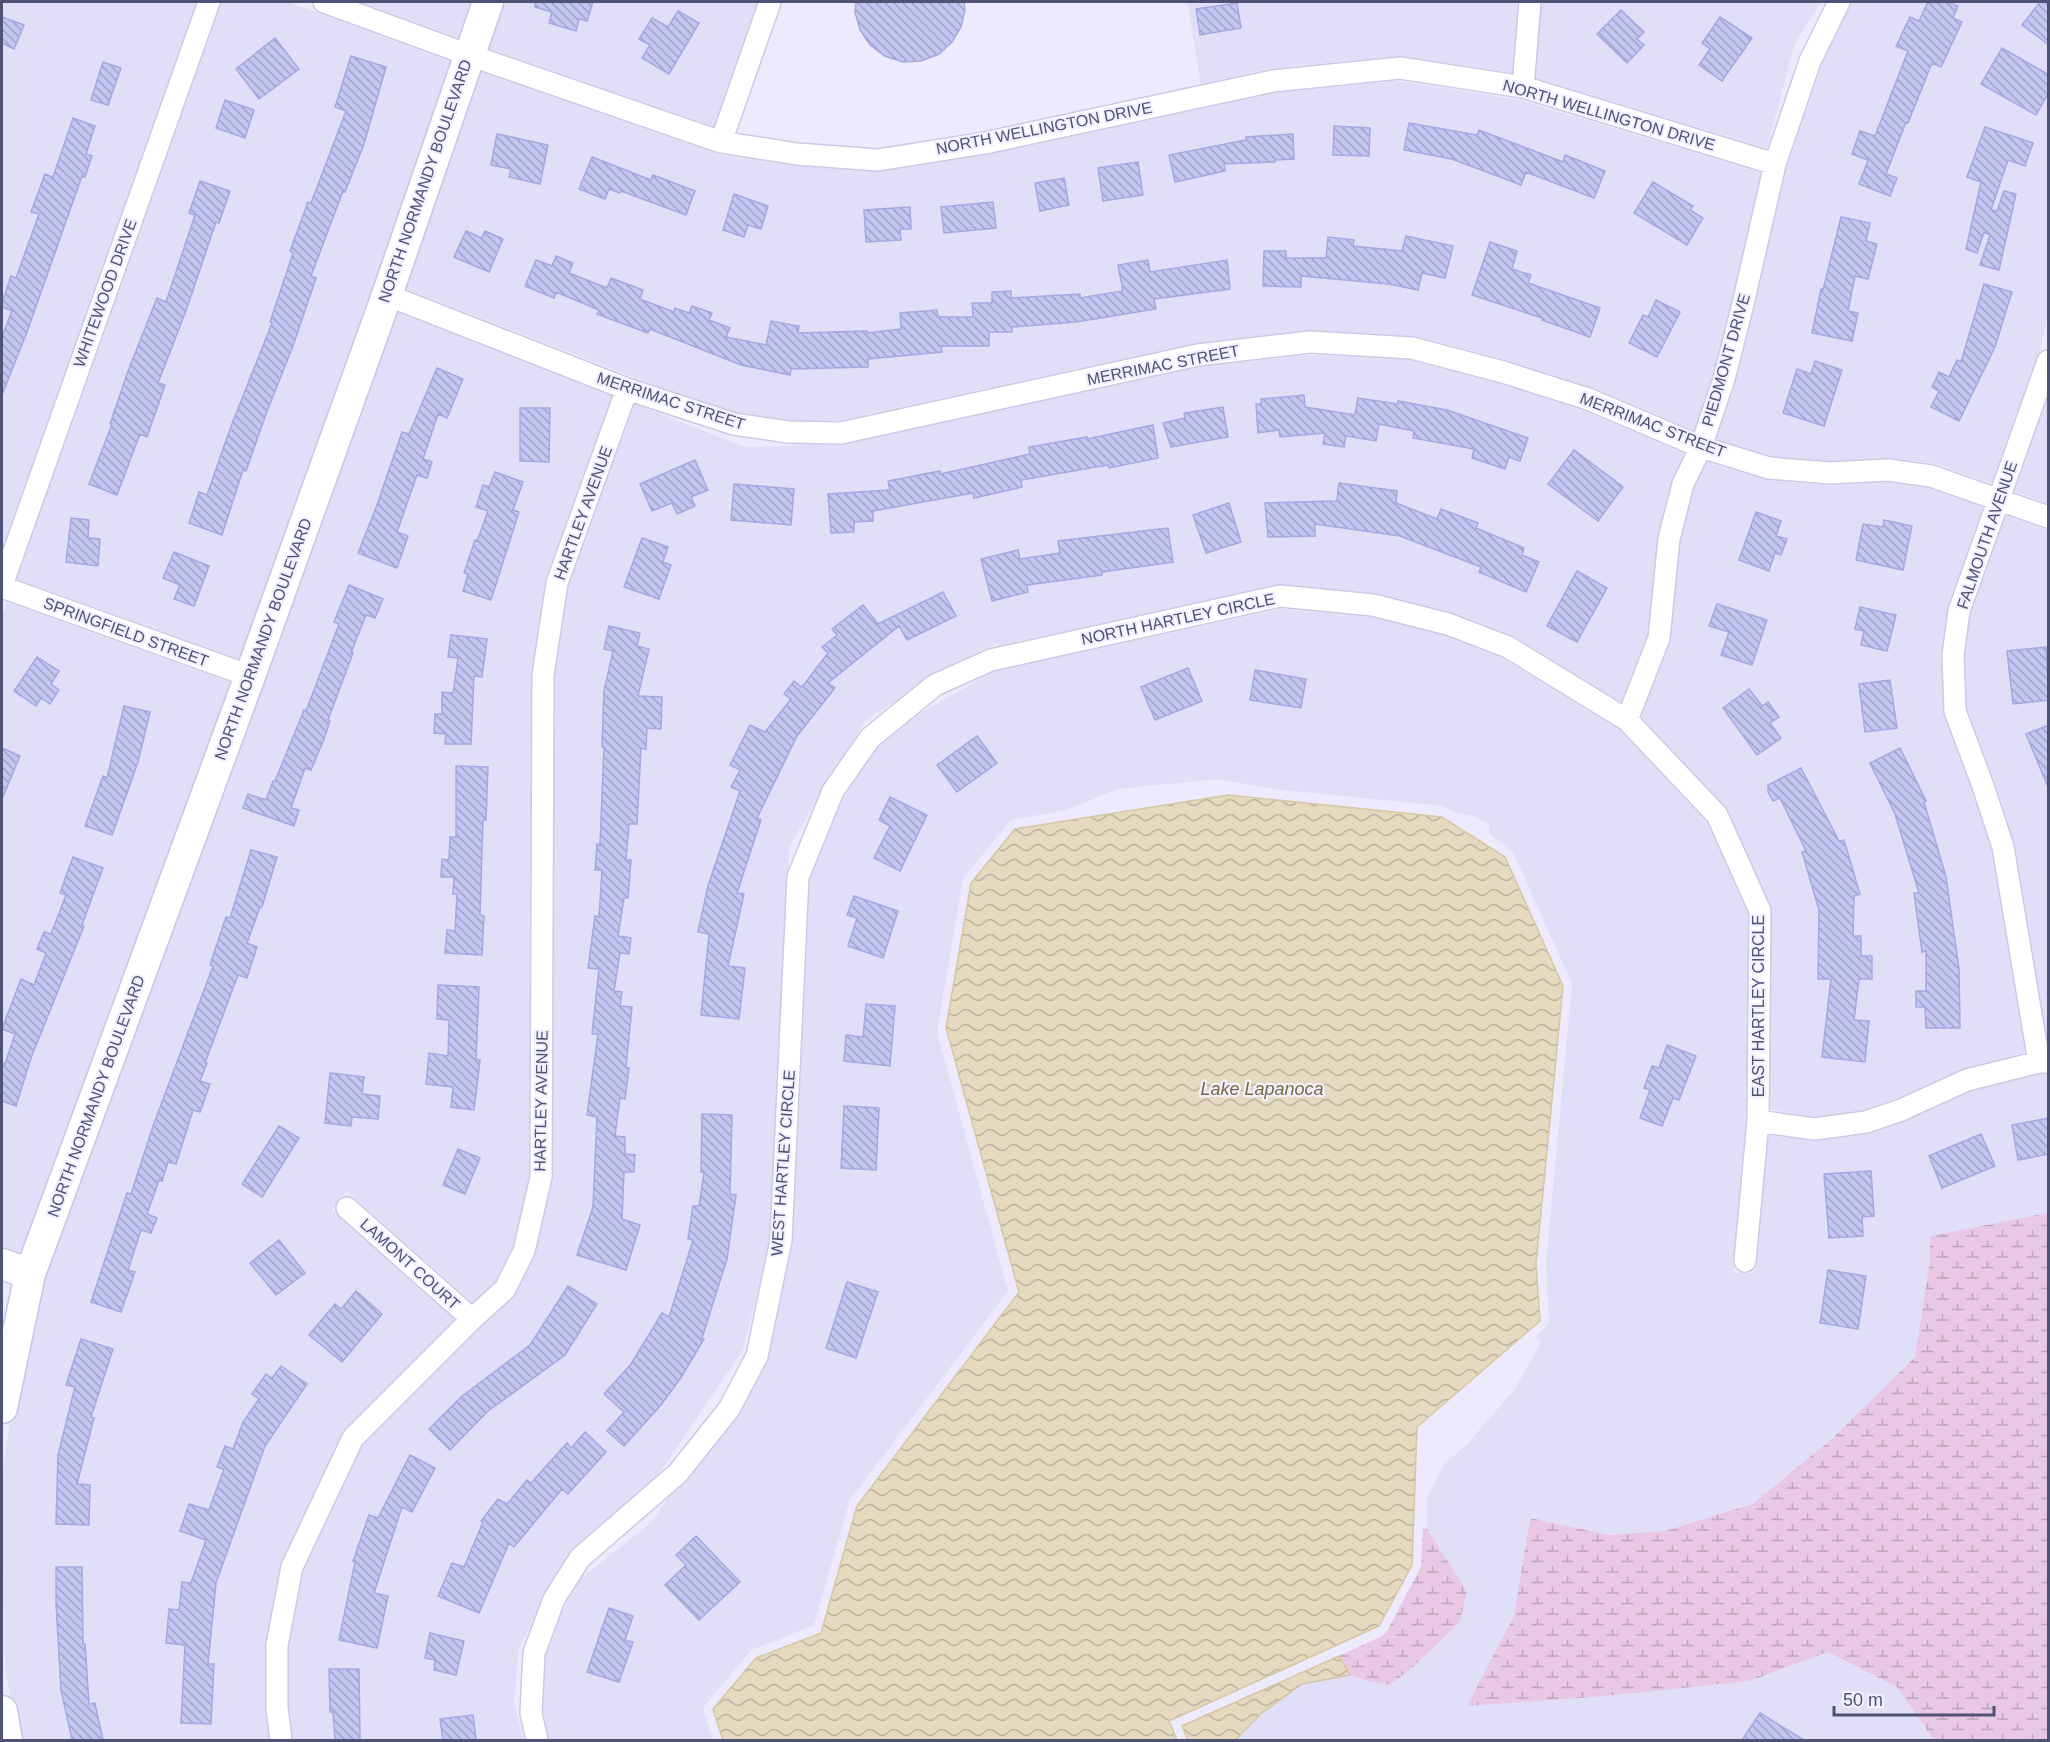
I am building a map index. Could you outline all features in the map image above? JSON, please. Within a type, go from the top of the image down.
[{"type":"street","name":"WHITEWOOD DRIVE","points":[[2,586],[209,2]]},
{"type":"street","name":"NORTH WELLINGTON DRIVE","points":[[324,2],[721,142],[797,154],[878,160],[985,143],[1273,81],[1400,68],[1523,87],[1775,164]]},
{"type":"street","name":"NORTH NORMANDY BOULEVARD","points":[[2,1408],[30,1274],[250,676],[387,295],[488,2]]},
{"type":"street","points":[[721,142],[770,2]]},
{"type":"street","points":[[1523,87],[1530,2]]},
{"type":"street","name":"PIEDMONT DRIVE","points":[[1627,720],[1659,639],[1669,539],[1683,484],[1701,447],[1727,368],[1775,164],[1810,61],[1839,2]]},
{"type":"street","name":"MERRIMAC STREET","points":[[387,295],[627,389],[734,424],[788,432],[841,433],[1198,355],[1310,342],[1412,348],[1503,372],[1588,399],[1701,447],[1769,468],[1830,473],[1888,470],[1931,476],[2049,518]]},
{"type":"street","name":"FALMOUTH AVENUE","points":[[2044,1062],[2003,847],[1955,711],[1953,655],[1959,611],[2049,361]]},
{"type":"street","name":"HARTLEY AVENUE","points":[[281,1740],[277,1708],[277,1646],[292,1567],[353,1438],[505,1289],[524,1251],[541,1177],[543,675],[557,583],[627,389]]},
{"type":"street","name":"SPRINGFIELD STREET","points":[[2,586],[250,676]]},
{"type":"street","name":"NORTH HARTLEY CIRCLE","points":[[992,660],[1280,596],[1361,604],[1448,624],[1508,647],[1627,720]]},
{"type":"street","name":"WEST HARTLEY CIRCLE","points":[[537,1740],[531,1713],[534,1653],[554,1599],[580,1558],[678,1473],[729,1408],[757,1356],[782,1240],[798,877],[833,791],[870,738],[934,685],[992,660]]},
{"type":"street","name":"EAST HARTLEY CIRCLE","points":[[1627,720],[1717,815],[1760,911],[1758,1121],[1745,1261]]},
{"type":"street","points":[[1758,1121],[1814,1129],[1866,1122],[1901,1110],[1966,1080],[2044,1062]]},
{"type":"street","name":"LAMONT COURT","points":[[347,1208],[472,1319]]},
{"type":"street","points":[[2,1264],[30,1274]]},
{"type":"street","points":[[2,1711],[7,1740]]},
{"type":"shaded area","points":[[2,2],[197,2],[2,553]]},
{"type":"shaded area","points":[[221,2],[288,2],[454,63],[244,661],[16,579]]},
{"type":"shaded area","points":[[360,2],[476,2],[462,39]]},
{"type":"shaded area","points":[[499,2],[758,2],[714,127],[483,47]]},
{"type":"shaded area","points":[[1187,2],[1518,2],[1513,73],[1400,56],[1273,68],[1201,84]]},
{"type":"shaded area","points":[[1540,2],[1821,2],[1795,43],[1767,148],[1535,78]]},
{"type":"shaded area","points":[[1846,2],[2048,2],[2048,315],[2039,354],[1993,484],[1933,463],[1890,458],[1831,461],[1772,456],[1715,439],[1735,381],[1785,166],[1814,54]]},
{"type":"shaded area","points":[[475,70],[727,157],[795,166],[877,172],[986,155],[1274,93],[1399,81],[1520,100],[1762,173],[1714,376],[1695,431],[1593,388],[1507,360],[1414,336],[1312,330],[1197,343],[841,420],[752,423],[401,287]]},
{"type":"shaded area","points":[[393,310],[613,395],[547,579],[532,674],[529,1176],[514,1247],[497,1282],[473,1303],[347,1191],[332,1210],[455,1320],[346,1429],[282,1562],[266,1644],[266,1711],[270,1740],[18,1740],[5,1667],[2,1502],[4,1459],[17,1383],[41,1277]]},
{"type":"shaded area","points":[[1309,355],[1410,360],[1500,383],[1584,411],[1686,454],[1672,481],[1659,537],[1648,636],[1623,703],[1514,636],[1452,612],[1375,593],[1282,584],[998,646],[997,643],[979,650],[979,653],[871,716],[866,720],[791,843],[789,850],[771,1240],[743,1350],[636,1507],[562,1565],[519,1648],[514,1701],[523,1740],[292,1740],[288,1707],[288,1646],[302,1571],[362,1445],[479,1327],[511,1299],[535,1253],[552,1176],[554,675],[568,585],[633,403],[745,447],[840,444],[1199,367]]},
{"type":"shaded area","points":[[2048,393],[2048,504],[2013,491]]},
{"type":"shaded area","points":[[1706,462],[1767,480],[1828,486],[1887,482],[1928,488],[1984,507],[1948,610],[1942,657],[1944,713],[1992,851],[2026,1053],[1963,1069],[1865,1110],[1815,1117],[1770,1109],[1770,905],[1725,806],[1641,717],[1670,639],[1680,541],[1693,488]]},
{"type":"shaded area","points":[[2005,514],[2048,531],[2048,1050],[2014,844],[1994,780],[1966,708],[1964,655],[1969,613]]},
{"type":"shaded area","points":[[7,602],[236,684],[24,1259],[2,1250],[2,617]]},
{"type":"shaded area","points":[[1280,609],[1371,617],[1444,635],[1502,658],[1621,731],[1707,823],[1749,915],[1747,1121],[1733,1273],[1755,1273],[1768,1135],[1815,1141],[1867,1134],[1904,1121],[1969,1092],[2039,1074],[2048,1074],[2048,1213],[1930,1236],[1929,1266],[1915,1357],[1833,1438],[1751,1504],[1665,1531],[1609,1535],[1530,1518],[1514,1616],[1468,1705],[1606,1696],[1750,1681],[1828,1652],[1897,1687],[1934,1740],[1235,1740],[1263,1712],[1302,1684],[1350,1675],[1368,1681],[1467,1591],[1427,1529],[1427,1499],[1444,1465],[1469,1442],[1515,1389],[1541,1342],[1535,1338],[1549,1323],[1546,1263],[1572,984],[1513,852],[1490,835],[1489,824],[1474,816],[1456,813],[1443,806],[1273,789],[1218,779],[1117,789],[1067,810],[1011,820],[963,879],[937,1032],[1008,1291],[850,1500],[814,1625],[751,1650],[703,1708],[713,1740],[546,1740],[536,1695],[541,1652],[580,1579],[652,1522],[763,1357],[793,1240],[811,853],[882,735],[994,671]]},
{"type":"green space","points":[[2048,1213],[2048,1740],[1934,1740],[1897,1687],[1828,1652],[1750,1681],[1606,1696],[1467,1706],[1514,1616],[1530,1518],[1609,1535],[1665,1531],[1752,1504],[1833,1438],[1915,1357],[1929,1266],[1930,1236]]},
{"type":"green space","points":[[1423,1528],[1427,1529],[1467,1591],[1460,1622],[1413,1667],[1390,1685],[1350,1675],[1339,1656],[1382,1636],[1387,1631],[1421,1567]]},
{"type":"water","name":"Lake Lapanoca","points":[[1228,795],[1442,817],[1505,857],[1563,986],[1536,1264],[1540,1321],[1417,1427],[1412,1565],[1379,1626],[1169,1721],[1177,1740],[723,1740],[713,1709],[756,1658],[821,1633],[857,1506],[1019,1292],[946,1028],[971,883],[1015,829]]},
{"type":"water","points":[[1339,1656],[1350,1675],[1302,1684],[1263,1712],[1235,1740],[1188,1740],[1182,1726]]},
{"type":"building","points":[[535,2],[593,2],[587,21],[579,19],[576,31],[549,23],[552,12],[535,7]]},
{"type":"building","points":[[856,2],[964,2],[965,10],[961,27],[952,42],[939,54],[921,61],[903,62],[885,56],[870,45],[860,30],[855,12]]},
{"type":"building","points":[[1928,2],[1947,2],[1958,6],[1953,18],[1962,22],[1941,67],[1932,63],[1908,123],[1906,122],[1886,174],[1897,178],[1890,196],[1859,184],[1868,160],[1852,154],[1860,131],[1875,136],[1908,51],[1896,46],[1910,17],[1919,21]]},
{"type":"building","points":[[2040,2],[2049,2],[2049,45],[2022,25]]},
{"type":"building","points":[[1237,3],[1241,28],[1200,35],[1196,9]]},
{"type":"building","points":[[1621,10],[1644,32],[1637,39],[1644,45],[1627,63],[1597,34]]},
{"type":"building","points":[[678,11],[699,23],[669,74],[642,58],[650,45],[639,39],[652,18],[668,27]]},
{"type":"building","points":[[2,17],[24,25],[14,49],[2,43]]},
{"type":"building","points":[[1720,17],[1752,38],[1722,81],[1699,65],[1710,49],[1702,43]]},
{"type":"building","points":[[275,38],[299,69],[259,99],[236,69]]},
{"type":"building","points":[[2002,48],[2049,75],[2049,92],[2036,115],[1981,84]]},
{"type":"building","points":[[351,56],[386,67],[364,144],[345,192],[343,191],[311,276],[316,278],[293,346],[246,471],[243,470],[222,535],[189,523],[199,492],[207,495],[230,429],[272,323],[270,322],[293,253],[290,251],[346,111],[335,107]]},
{"type":"building","points":[[103,62],[121,68],[108,105],[91,100]]},
{"type":"building","points":[[225,100],[254,110],[245,138],[216,128]]},
{"type":"building","points":[[73,118],[95,126],[86,154],[92,156],[85,177],[82,176],[27,332],[2,395],[2,337],[12,311],[2,307],[2,303],[11,276],[16,278],[39,214],[31,212],[45,174],[53,177]]},
{"type":"building","points":[[1409,123],[1477,135],[1479,130],[1563,162],[1565,155],[1605,171],[1594,198],[1526,172],[1521,185],[1452,159],[1404,150]]},
{"type":"building","points":[[1334,126],[1370,128],[1369,156],[1333,155]]},
{"type":"building","points":[[1985,127],[2033,143],[2025,166],[2008,160],[1991,210],[1997,211],[2004,191],[2016,194],[1999,270],[1980,265],[1990,235],[1984,232],[1977,253],[1966,249],[1981,182],[1967,177]]},
{"type":"building","points":[[497,134],[548,145],[540,184],[509,177],[511,169],[491,165]]},
{"type":"building","points":[[1293,134],[1294,159],[1224,164],[1225,171],[1175,182],[1169,155],[1246,140],[1246,137]]},
{"type":"building","points":[[592,157],[651,180],[653,175],[695,191],[686,215],[621,191],[620,193],[609,189],[605,199],[579,189]]},
{"type":"building","points":[[1138,162],[1143,195],[1103,201],[1098,168]]},
{"type":"building","points":[[1064,178],[1069,205],[1040,211],[1035,183]]},
{"type":"building","points":[[200,181],[230,191],[219,223],[216,222],[187,308],[158,383],[165,385],[147,437],[140,434],[117,495],[89,484],[112,424],[110,424],[128,371],[157,298],[166,302],[195,215],[189,213]]},
{"type":"building","points":[[1653,182],[1693,206],[1690,210],[1703,218],[1687,245],[1634,213]]},
{"type":"building","points":[[734,194],[768,206],[761,229],[748,225],[744,237],[723,230]]},
{"type":"building","points":[[993,202],[996,228],[944,233],[941,207]]},
{"type":"building","points":[[910,207],[911,229],[900,229],[901,240],[866,242],[864,210]]},
{"type":"building","points":[[1841,217],[1870,223],[1866,241],[1877,244],[1868,279],[1855,276],[1848,311],[1858,313],[1852,341],[1812,333],[1821,289],[1823,290]]},
{"type":"building","points":[[466,231],[482,238],[485,231],[503,239],[489,272],[454,257]]},
{"type":"building","points":[[1406,236],[1453,246],[1445,278],[1422,273],[1418,290],[1389,284],[1301,276],[1301,287],[1263,286],[1264,251],[1286,251],[1286,258],[1326,258],[1328,237],[1354,240],[1353,246],[1402,251]]},
{"type":"building","points":[[1490,242],[1517,251],[1512,269],[1531,275],[1528,283],[1600,308],[1590,337],[1542,320],[1542,318],[1472,295]]},
{"type":"building","points":[[556,256],[573,263],[569,273],[607,288],[611,278],[643,290],[640,299],[674,312],[675,308],[689,313],[692,306],[712,313],[709,320],[730,328],[726,337],[766,345],[771,321],[799,326],[798,333],[867,331],[867,333],[901,329],[900,313],[937,310],[938,317],[973,317],[972,303],[992,303],[992,292],[1011,291],[1011,298],[1080,294],[1080,298],[1123,291],[1118,265],[1148,260],[1150,272],[1227,260],[1230,289],[1154,299],[1156,309],[1076,322],[1012,327],[1012,332],[989,332],[989,346],[941,346],[942,352],[868,359],[868,367],[791,369],[790,375],[741,365],[650,329],[648,333],[597,314],[599,310],[556,292],[554,298],[525,286],[536,260],[552,266]]},
{"type":"building","points":[[1984,284],[2012,292],[1995,347],[1959,421],[1931,407],[1939,391],[1932,387],[1939,372],[1949,377],[1957,360],[1961,362]]},
{"type":"building","points":[[1656,300],[1680,312],[1657,357],[1629,343],[1643,315],[1648,317]]},
{"type":"building","points":[[1815,361],[1842,370],[1824,426],[1783,413],[1797,369],[1811,374]]},
{"type":"building","points":[[437,368],[463,379],[447,418],[438,414],[423,459],[432,462],[427,478],[417,475],[397,532],[408,536],[397,568],[358,553],[402,432],[409,434]]},
{"type":"building","points":[[1304,395],[1305,407],[1355,415],[1358,398],[1398,404],[1398,401],[1447,410],[1528,438],[1520,461],[1509,457],[1505,469],[1472,458],[1474,449],[1413,438],[1414,431],[1379,424],[1376,441],[1346,436],[1344,447],[1323,444],[1325,433],[1280,437],[1279,430],[1258,433],[1256,404],[1261,404],[1261,399]]},
{"type":"building","points":[[1223,407],[1228,437],[1171,447],[1163,423],[1185,418],[1184,413]]},
{"type":"building","points":[[520,408],[550,408],[549,462],[520,461]]},
{"type":"building","points":[[1153,425],[1158,458],[1109,468],[1108,465],[1021,480],[1022,487],[974,498],[973,493],[873,511],[873,521],[854,522],[854,532],[831,533],[828,494],[890,490],[888,481],[940,471],[940,474],[1030,454],[1029,447],[1087,437],[1087,439]]},
{"type":"building","points":[[1574,450],[1623,487],[1598,521],[1548,484]]},
{"type":"building","points":[[695,460],[708,490],[691,497],[695,506],[677,514],[672,503],[652,511],[640,484]]},
{"type":"building","points":[[495,472],[523,482],[513,510],[519,512],[491,600],[463,591],[468,574],[464,573],[488,511],[476,507],[483,485],[489,487]]},
{"type":"building","points":[[1339,483],[1397,491],[1396,503],[1437,519],[1441,509],[1478,523],[1476,528],[1524,548],[1522,555],[1539,562],[1526,592],[1479,572],[1481,567],[1400,536],[1315,524],[1315,536],[1268,537],[1265,503],[1337,501]]},
{"type":"building","points":[[734,484],[794,489],[791,525],[731,520]]},
{"type":"building","points":[[1229,503],[1241,542],[1206,553],[1193,515]]},
{"type":"building","points":[[1756,512],[1781,521],[1776,536],[1787,539],[1781,555],[1775,553],[1769,571],[1739,560]]},
{"type":"building","points":[[71,518],[89,520],[88,538],[100,539],[98,566],[66,562]]},
{"type":"building","points":[[1884,520],[1912,526],[1903,570],[1856,560],[1863,524],[1883,527]]},
{"type":"building","points":[[1168,528],[1173,562],[1027,585],[1028,592],[992,601],[981,559],[1018,550],[1020,559],[1060,553],[1058,541]]},
{"type":"building","points":[[642,538],[668,547],[663,562],[671,565],[659,599],[624,587]]},
{"type":"building","points":[[174,552],[209,566],[194,606],[174,599],[180,585],[163,578]]},
{"type":"building","points":[[1577,571],[1607,588],[1577,642],[1547,626]]},
{"type":"building","points":[[349,585],[383,599],[375,618],[366,615],[328,720],[330,721],[324,739],[311,770],[305,768],[291,808],[299,810],[294,826],[243,808],[248,794],[266,800],[304,710],[306,711],[339,624],[334,622]]},
{"type":"building","points":[[943,592],[956,616],[907,640],[899,626],[828,683],[835,688],[797,736],[757,818],[761,820],[737,893],[744,894],[728,966],[745,968],[739,1019],[701,1015],[709,934],[698,932],[708,886],[740,791],[731,787],[740,770],[730,765],[750,725],[765,732],[791,699],[784,694],[794,681],[802,687],[828,653],[822,647],[837,635],[832,629],[863,605],[878,624]]},
{"type":"building","points":[[1717,604],[1767,620],[1752,665],[1721,655],[1729,632],[1709,626]]},
{"type":"building","points":[[1860,607],[1896,615],[1887,651],[1861,645],[1864,631],[1855,629]]},
{"type":"building","points":[[609,626],[640,633],[637,646],[649,649],[638,696],[662,697],[661,729],[647,728],[646,749],[641,748],[637,824],[629,824],[626,860],[631,860],[628,898],[624,898],[618,936],[631,938],[629,954],[620,953],[614,991],[622,992],[620,1006],[632,1007],[625,1099],[620,1098],[615,1136],[625,1137],[625,1154],[635,1155],[634,1172],[624,1172],[622,1219],[640,1225],[626,1270],[577,1255],[593,1207],[597,1117],[587,1115],[598,1034],[592,1034],[599,969],[588,968],[595,916],[599,917],[602,870],[595,870],[597,844],[600,845],[604,691],[613,651],[604,649]]},
{"type":"building","points":[[451,635],[487,639],[482,677],[474,676],[471,744],[445,744],[446,734],[434,733],[435,714],[442,714],[442,692],[453,693],[458,658],[448,657]]},
{"type":"building","points":[[2046,647],[2049,700],[2013,704],[2007,651]]},
{"type":"building","points":[[37,657],[59,671],[51,684],[59,690],[50,704],[41,698],[36,706],[14,691]]},
{"type":"building","points":[[1188,668],[1202,701],[1155,720],[1141,687]]},
{"type":"building","points":[[1255,670],[1306,679],[1301,708],[1250,700]]},
{"type":"building","points":[[1890,680],[1897,728],[1865,732],[1859,684]]},
{"type":"building","points":[[1749,689],[1762,706],[1768,702],[1779,717],[1770,723],[1781,738],[1757,755],[1723,708]]},
{"type":"building","points":[[124,706],[150,712],[138,762],[112,835],[85,826],[103,776],[107,778]]},
{"type":"building","points":[[2049,725],[2049,787],[2048,787],[2026,734]]},
{"type":"building","points":[[977,736],[997,763],[957,792],[937,765]]},
{"type":"building","points":[[2,748],[20,756],[2,799]]},
{"type":"building","points":[[1900,748],[1926,801],[1924,802],[1946,877],[1959,969],[1960,1028],[1926,1028],[1925,1007],[1916,1007],[1916,991],[1926,991],[1926,951],[1922,952],[1914,893],[1919,893],[1895,814],[1870,763]]},
{"type":"building","points":[[456,766],[488,767],[486,820],[483,820],[480,915],[484,916],[482,955],[445,953],[447,930],[455,931],[457,894],[453,894],[454,877],[441,877],[442,859],[449,860],[450,837],[456,837]]},
{"type":"building","points":[[1801,768],[1839,841],[1844,840],[1860,894],[1854,896],[1853,936],[1861,936],[1861,956],[1872,956],[1872,979],[1859,979],[1854,1020],[1869,1021],[1865,1062],[1822,1057],[1831,979],[1818,979],[1819,910],[1802,852],[1806,851],[1780,798],[1773,801],[1768,792],[1768,785]]},
{"type":"building","points":[[890,797],[927,815],[900,871],[874,858],[890,826],[879,820]]},
{"type":"building","points":[[251,850],[277,857],[262,907],[260,907],[247,943],[257,947],[247,978],[238,975],[205,1063],[207,1063],[200,1081],[210,1084],[200,1112],[193,1110],[176,1164],[168,1162],[162,1181],[159,1180],[147,1214],[157,1218],[151,1233],[141,1230],[128,1270],[135,1272],[121,1312],[91,1302],[127,1193],[131,1194],[153,1126],[213,966],[210,965],[226,917],[230,918]]},
{"type":"building","points":[[73,857],[103,868],[82,925],[84,926],[31,1058],[16,1106],[2,1101],[2,1063],[5,1064],[15,1034],[2,1029],[21,979],[34,985],[46,953],[37,949],[44,932],[51,934],[66,895],[60,893]]},
{"type":"building","points":[[854,896],[898,911],[883,958],[848,946],[857,918],[847,915]]},
{"type":"building","points":[[438,985],[479,987],[476,1059],[480,1060],[474,1110],[451,1107],[453,1087],[426,1084],[429,1053],[448,1056],[449,1020],[437,1019]]},
{"type":"building","points":[[866,1004],[895,1006],[890,1066],[844,1061],[846,1035],[863,1037]]},
{"type":"building","points":[[1667,1045],[1696,1056],[1679,1100],[1673,1098],[1662,1126],[1640,1118],[1650,1090],[1644,1088],[1652,1066],[1659,1068]]},
{"type":"building","points":[[330,1073],[364,1077],[362,1094],[380,1096],[378,1119],[352,1117],[351,1126],[325,1123]]},
{"type":"building","points":[[844,1106],[879,1108],[876,1170],[841,1168]]},
{"type":"building","points":[[702,1114],[732,1115],[730,1194],[736,1195],[727,1259],[702,1338],[704,1339],[661,1405],[624,1446],[607,1431],[624,1412],[604,1394],[631,1364],[662,1313],[669,1317],[693,1240],[688,1239],[693,1206],[699,1206],[704,1172],[701,1172]]},
{"type":"building","points":[[2049,1118],[2049,1154],[2018,1160],[2012,1125]]},
{"type":"building","points":[[279,1126],[299,1138],[262,1197],[242,1184]]},
{"type":"building","points":[[1981,1134],[1995,1166],[1942,1188],[1929,1156]]},
{"type":"building","points":[[458,1149],[480,1158],[465,1194],[443,1185]]},
{"type":"building","points":[[1871,1171],[1874,1216],[1862,1217],[1863,1236],[1829,1238],[1824,1174]]},
{"type":"building","points":[[279,1240],[305,1273],[276,1295],[250,1263]]},
{"type":"building","points":[[1828,1270],[1866,1276],[1858,1329],[1820,1323]]},
{"type":"building","points":[[847,1282],[878,1292],[856,1358],[826,1348]]},
{"type":"building","points":[[568,1286],[597,1304],[565,1355],[488,1411],[450,1450],[429,1429],[461,1397],[530,1345]]},
{"type":"building","points":[[356,1291],[382,1314],[342,1362],[309,1335],[335,1304],[341,1309]]},
{"type":"building","points":[[81,1339],[113,1349],[91,1417],[94,1418],[77,1484],[90,1485],[89,1525],[56,1524],[58,1455],[75,1387],[66,1385]]},
{"type":"building","points":[[281,1366],[307,1384],[265,1446],[216,1583],[208,1664],[214,1664],[211,1724],[181,1723],[185,1645],[166,1643],[169,1609],[179,1610],[182,1582],[191,1583],[206,1540],[180,1531],[189,1504],[209,1510],[224,1469],[217,1467],[225,1446],[233,1449],[243,1422],[259,1399],[252,1394],[266,1374],[272,1378]]},
{"type":"building","points":[[585,1432],[606,1452],[568,1494],[562,1489],[514,1547],[509,1543],[479,1613],[438,1596],[452,1563],[464,1567],[483,1522],[481,1521],[498,1499],[507,1504],[527,1480],[531,1483],[567,1443],[571,1448]]},
{"type":"building","points":[[410,1455],[435,1468],[412,1512],[402,1507],[374,1593],[388,1596],[377,1648],[339,1640],[355,1562],[353,1561],[369,1515],[378,1518]]},
{"type":"building","points":[[696,1536],[740,1582],[699,1620],[665,1585],[686,1565],[676,1555]]},
{"type":"building","points":[[56,1567],[82,1567],[83,1644],[85,1644],[89,1704],[95,1703],[103,1740],[72,1740],[61,1690]]},
{"type":"building","points":[[609,1608],[633,1616],[625,1640],[633,1642],[619,1682],[587,1672]]},
{"type":"building","points":[[430,1633],[464,1641],[456,1675],[434,1670],[435,1660],[425,1658]]},
{"type":"building","points":[[329,1669],[359,1669],[360,1740],[335,1740],[333,1712],[330,1712]]},
{"type":"building","points":[[1760,1713],[1804,1740],[1742,1740]]},
{"type":"building","points":[[473,1715],[476,1740],[443,1740],[440,1719]]}]
